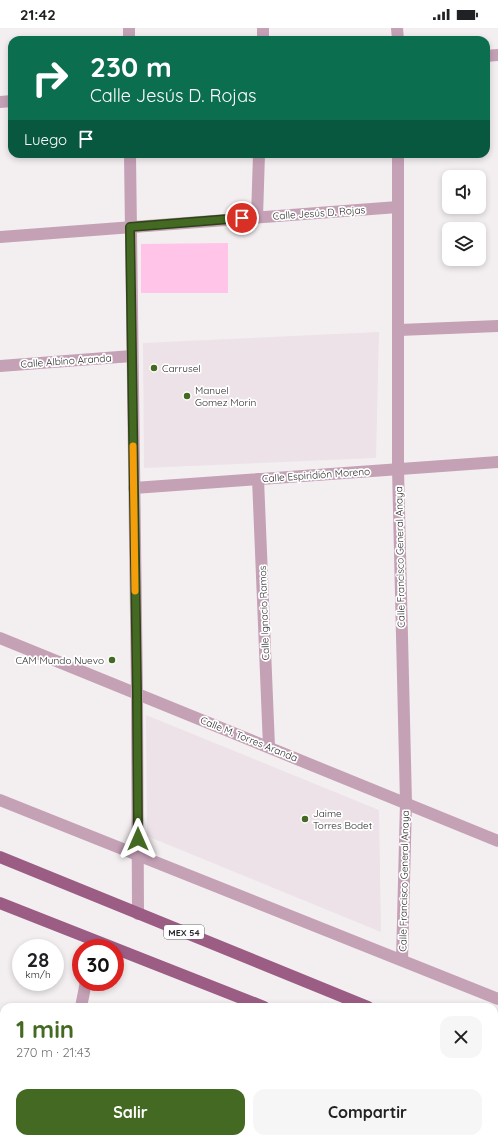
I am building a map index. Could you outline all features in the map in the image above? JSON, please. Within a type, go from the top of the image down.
[{"type":"main road","name":"MEX 54","points":[[0,857],[358,1003]]},
{"type":"main road","points":[[0,903],[84,939]]},
{"type":"main road","points":[[124,955],[253,1003]]},
{"type":"street","points":[[130,158],[137,694],[138,914]]},
{"type":"street","points":[[257,217],[259,158]]},
{"type":"street","name":"Calle Francisco General Anaya","points":[[398,158],[398,469],[406,803],[402,960]]},
{"type":"street","name":"Calle Jesús D. Rojas","points":[[0,237],[398,207]]},
{"type":"street","points":[[399,330],[498,326]]},
{"type":"street","name":"Calle Albino Aranda","points":[[0,366],[132,356]]},
{"type":"street","name":"Calle Espiridión Moreno","points":[[134,488],[498,462]]},
{"type":"street","name":"Calle Ignacio Ramos","points":[[258,479],[269,748]]},
{"type":"street","name":"Calle M. Torres Aranda","points":[[0,638],[498,841]]},
{"type":"street","points":[[0,800],[498,999]]},
{"type":"street","points":[[82,1003],[84,991]]},
{"type":"shaded area","points":[[228,243],[228,293],[141,293],[141,244]]},
{"type":"shaded area","points":[[379,332],[376,458],[144,468],[143,343]]},
{"type":"shaded area","points":[[146,715],[379,810],[381,932],[147,836]]},
{"type":"slow traffic","points":[[133,446],[135,591]]},
{"type":"place","name":"Carrusel","points":[[154,368]]},
{"type":"place","name":"Manuel Gomez Morin","points":[[187,396]]},
{"type":"place","name":"CAM Mundo Nuevo","points":[[112,660]]},
{"type":"place","name":"Jaime Torres Bodet","points":[[305,819]]},
{"type":"route","points":[[138,839],[130,227],[242,218]]}]
